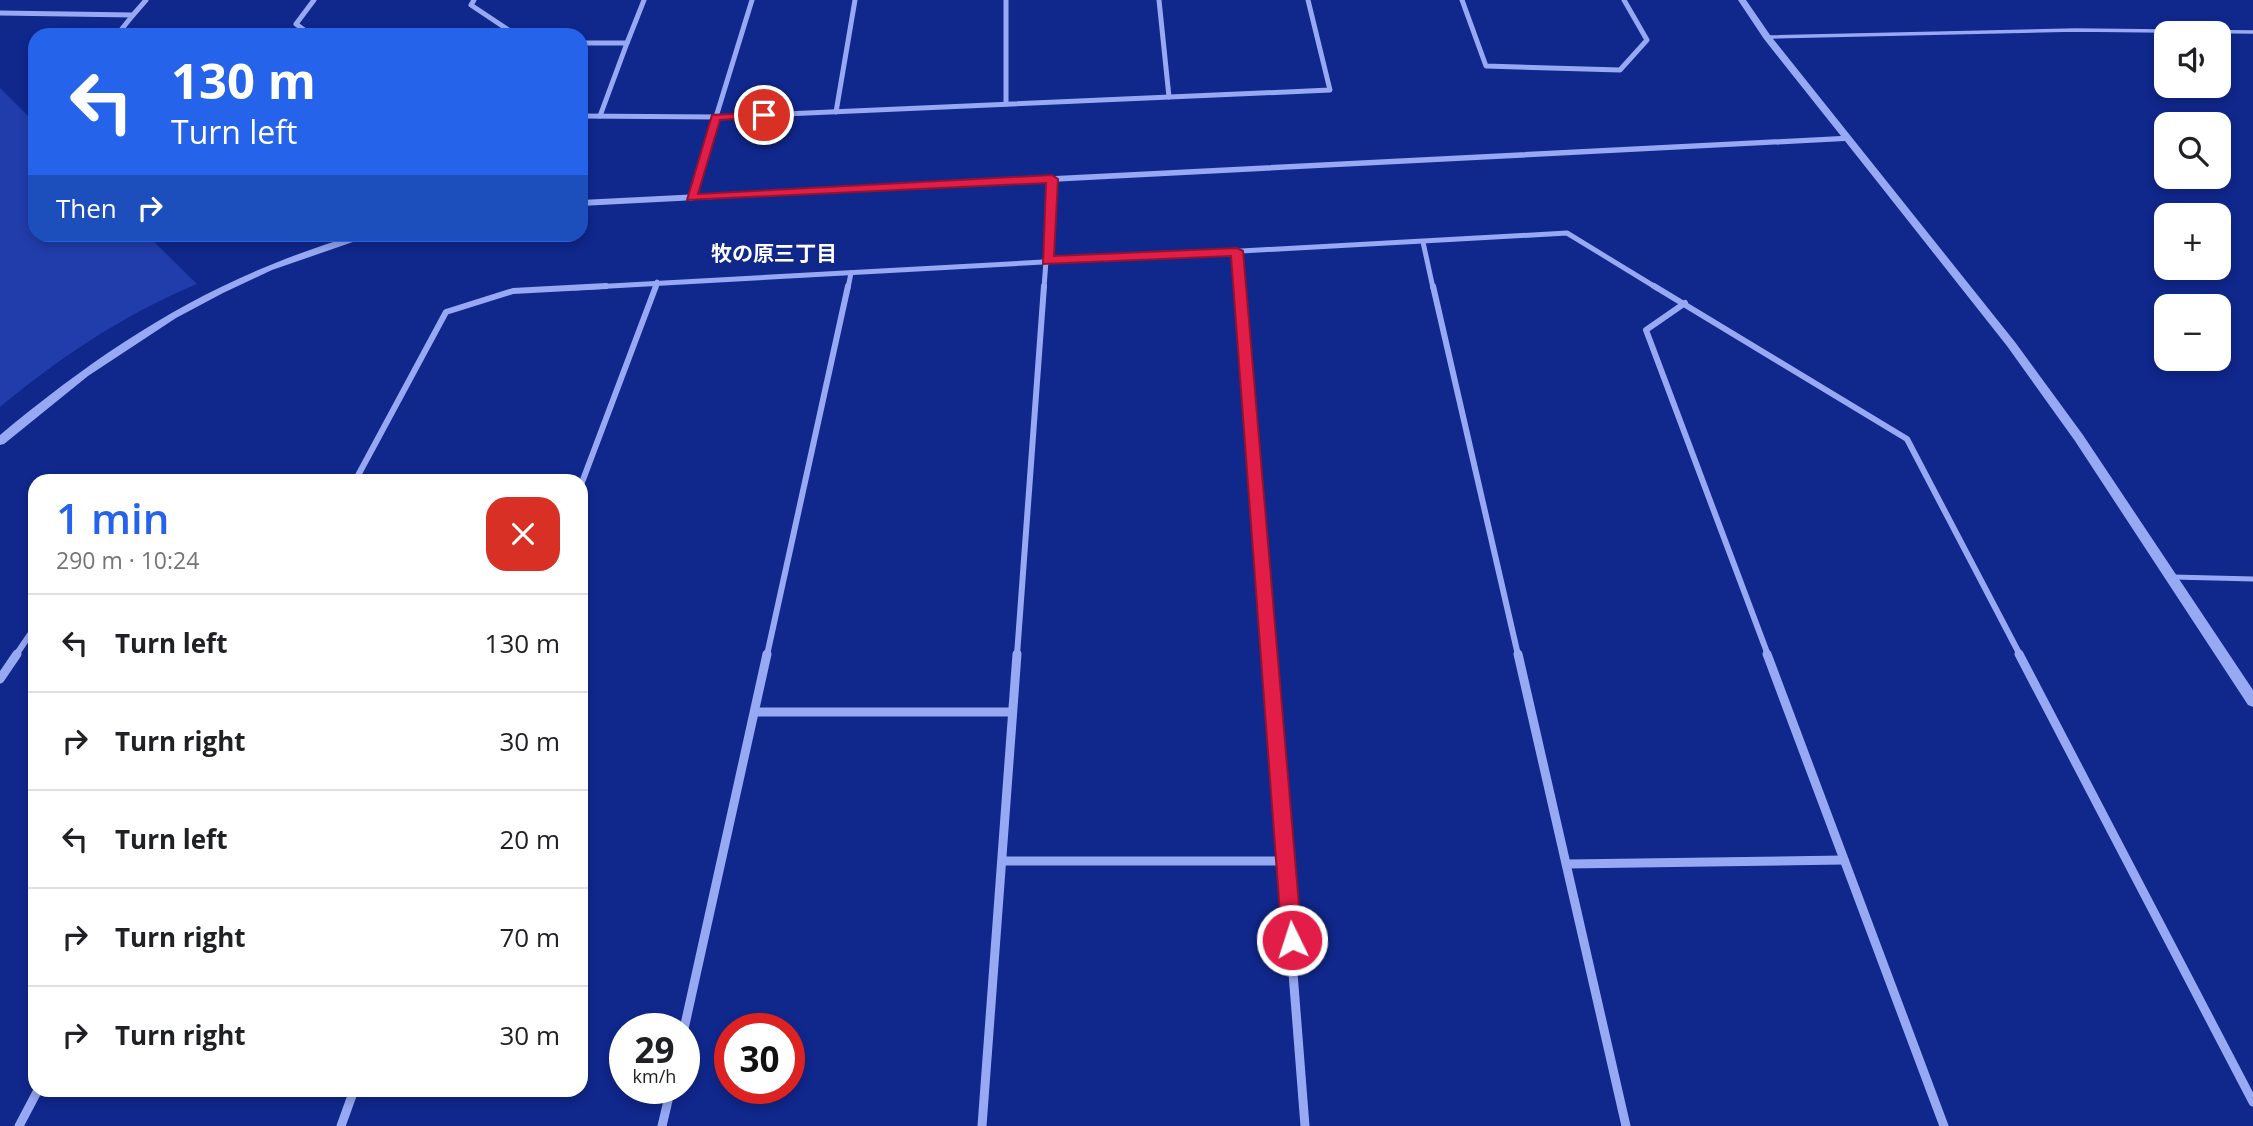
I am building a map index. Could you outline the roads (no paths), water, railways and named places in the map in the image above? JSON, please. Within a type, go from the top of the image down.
[{"type":"street","points":[[123,28],[146,0]]},
{"type":"street","points":[[301,28],[296,24],[314,0]]},
{"type":"street","points":[[474,0],[471,5],[506,28]]},
{"type":"street","points":[[600,116],[644,0]]},
{"type":"street","points":[[691,198],[752,0]]},
{"type":"street","points":[[836,112],[855,0]]},
{"type":"street","points":[[1006,0],[1006,104]]},
{"type":"street","points":[[1159,0],[1169,97]]},
{"type":"street","points":[[588,116],[716,117],[1330,90],[1308,0]]},
{"type":"street","points":[[1462,0],[1486,66],[1620,70],[1647,40],[1624,0]]},
{"type":"street","points":[[1742,0],[1767,37],[2011,344],[2173,577],[2253,701]]},
{"type":"street","points":[[0,12],[133,15]]},
{"type":"street","points":[[588,43],[627,43]]},
{"type":"street","points":[[588,203],[1848,138]]},
{"type":"street","points":[[982,1126],[1052,179]]},
{"type":"street","points":[[359,474],[446,312],[513,291],[1567,233],[1907,439],[2253,1102]]},
{"type":"street","points":[[0,441],[60,389],[129,340],[201,299],[290,261],[347,242]]},
{"type":"street","points":[[1423,242],[1568,864],[1626,1126]]},
{"type":"street","points":[[1237,251],[1305,1126]]},
{"type":"street","points":[[688,1013],[851,273]]},
{"type":"street","points":[[585,474],[657,282]]},
{"type":"street","points":[[1685,303],[1646,330],[1944,1126]]},
{"type":"street","points":[[0,679],[28,637]]},
{"type":"street","points":[[755,712],[1011,712]]},
{"type":"street","points":[[1568,864],[1844,860]]},
{"type":"street","points":[[1003,861],[1286,861]]},
{"type":"street","points":[[19,1126],[34,1097]]},
{"type":"street","points":[[341,1126],[351,1097]]},
{"type":"street","points":[[662,1126],[667,1104]]},
{"type":"lane","points":[[1767,37],[2075,30],[2253,32]]},
{"type":"lane","points":[[2173,577],[2253,579]]},
{"type":"district","name":"牧の原三丁目","points":[[774,253]]}]
